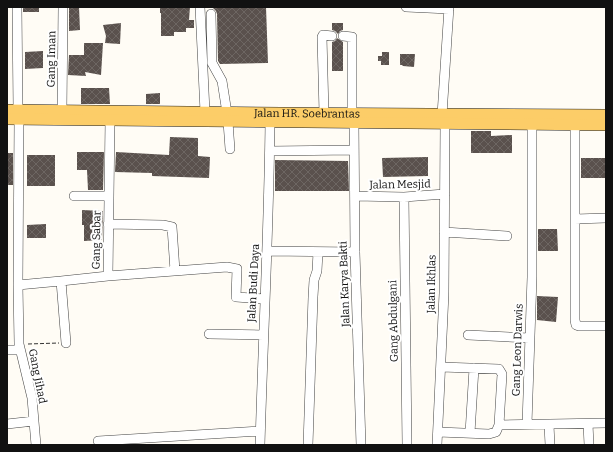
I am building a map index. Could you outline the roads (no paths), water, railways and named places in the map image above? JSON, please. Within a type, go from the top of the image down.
[{"type":"main road","name":"Jalan HR. Soebrantas","points":[[7,119],[15,113],[68,114],[204,112],[228,117],[270,121],[353,118],[515,120],[606,115]]},
{"type":"main road","name":"Jalan HR. Soebrantas","points":[[68,114],[110,120],[324,113],[353,118]]},
{"type":"main road","name":"Jalan HR. Soebrantas","points":[[515,120],[532,125],[606,126]]},
{"type":"street","name":"Gang Jihad","points":[[17,7],[15,113],[20,347],[29,383],[36,445]]},
{"type":"street","name":"Gang Iman","points":[[63,7],[68,114]]},
{"type":"street","points":[[200,7],[204,112]]},
{"type":"street","points":[[406,7],[449,8]]},
{"type":"street","name":"Jalan Ikhlas","points":[[437,445],[444,293],[444,119],[449,8]]},
{"type":"street","points":[[211,14],[212,63],[222,81],[228,117],[230,150]]},
{"type":"street","points":[[324,113],[322,37],[323,35],[332,36]]},
{"type":"street","name":"Jalan Karya Bakti","points":[[343,36],[352,37],[355,252],[361,445]]},
{"type":"street","name":"Gang Sabar","points":[[18,285],[108,276],[110,120]]},
{"type":"street","name":"Jalan Budi Daya","points":[[260,445],[270,121]]},
{"type":"street","name":"Gang Leon Darwis","points":[[527,424],[532,277],[532,125]]},
{"type":"street","points":[[575,125],[576,325],[606,326]]},
{"type":"street","points":[[270,151],[354,150]]},
{"type":"street","name":"Jalan Mesjid","points":[[355,196],[404,197],[445,194]]},
{"type":"street","points":[[74,196],[109,196]]},
{"type":"street","name":"Gang Abdulgani","points":[[404,197],[407,445]]},
{"type":"street","points":[[575,219],[606,218]]},
{"type":"street","points":[[108,224],[163,225],[172,227],[175,271]]},
{"type":"street","points":[[444,232],[507,236]]},
{"type":"street","points":[[267,251],[355,252]]},
{"type":"street","points":[[308,445],[313,297],[318,252]]},
{"type":"street","points":[[108,276],[227,267],[236,270],[236,297],[265,299]]},
{"type":"street","points":[[61,281],[66,343]]},
{"type":"street","points":[[209,334],[263,336]]},
{"type":"street","points":[[468,335],[529,338]]},
{"type":"street","points":[[7,350],[20,347]]},
{"type":"street","points":[[438,432],[489,434],[496,432],[499,425],[502,374],[497,368],[441,367]]},
{"type":"street","points":[[470,433],[474,368]]},
{"type":"street","points":[[7,424],[34,421]]},
{"type":"street","points":[[499,425],[606,423]]},
{"type":"street","points":[[588,424],[589,445]]},
{"type":"street","points":[[549,425],[550,445]]},
{"type":"street","points":[[98,441],[260,431]]}]
